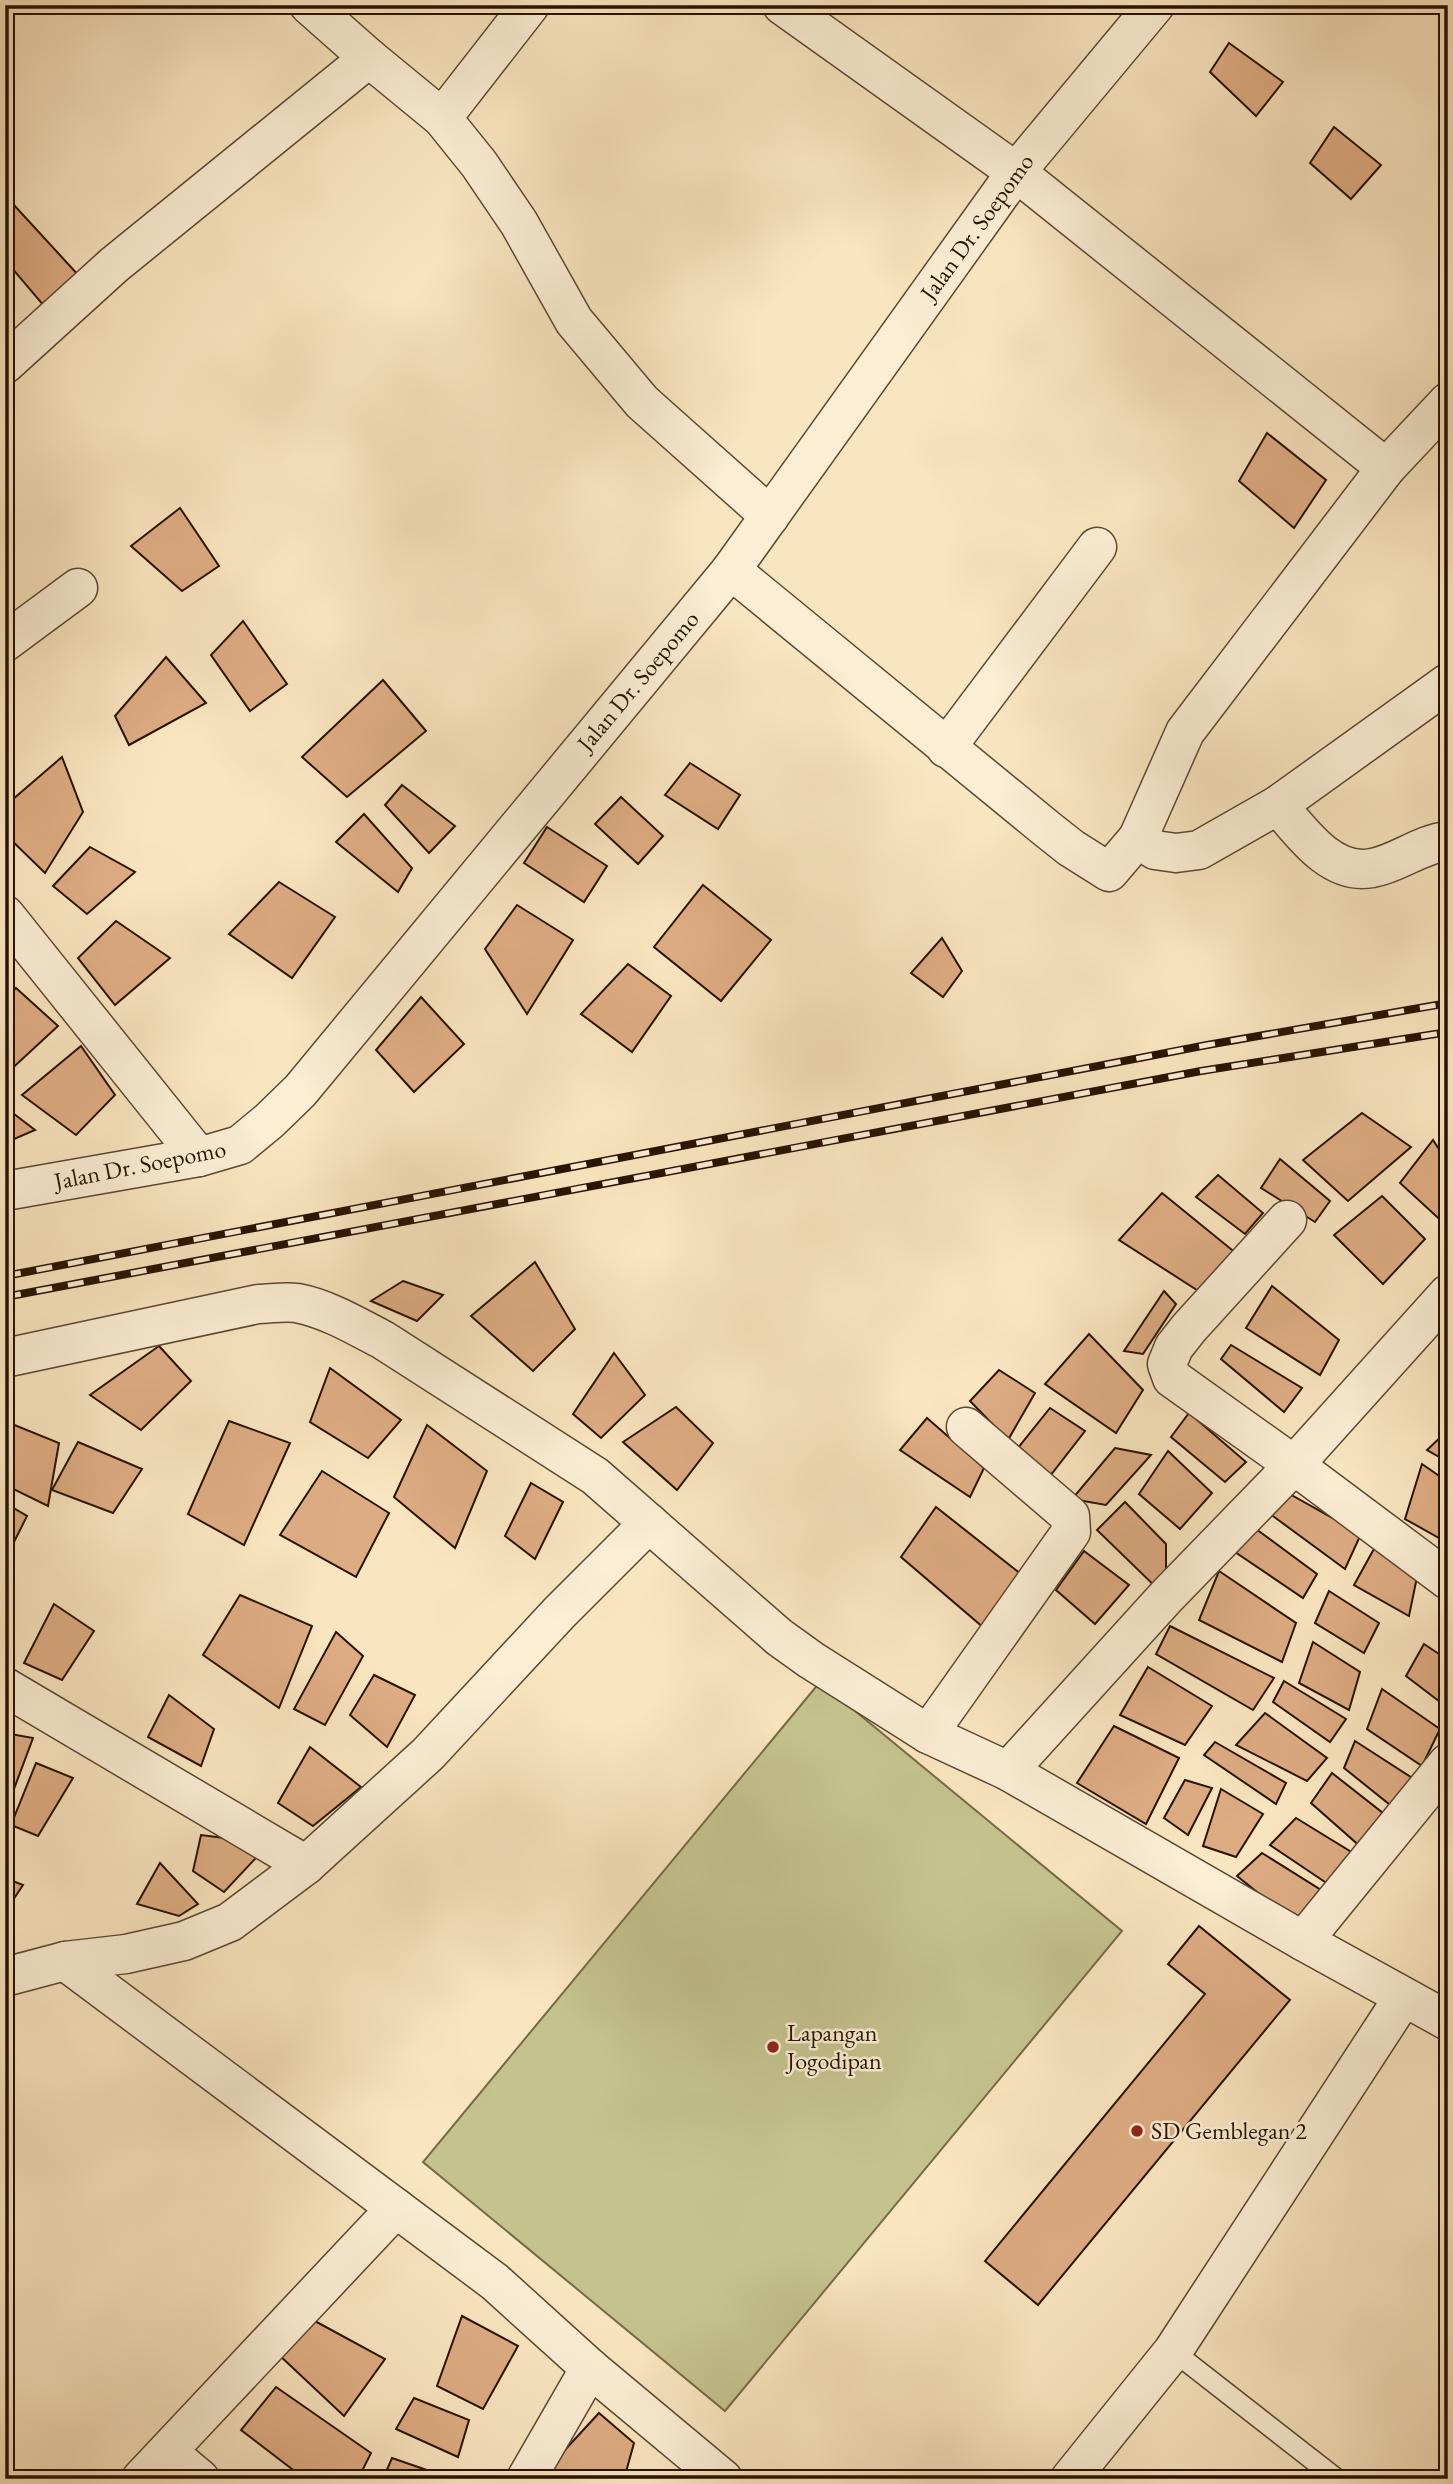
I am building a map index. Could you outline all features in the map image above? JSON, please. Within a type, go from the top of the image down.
[{"type":"street","points":[[309,5],[442,118],[479,164],[519,223],[574,321],[642,402],[770,516]]},
{"type":"street","points":[[442,118],[530,5]]},
{"type":"street","points":[[782,5],[1016,172],[1386,468]]},
{"type":"street","name":"Jalan Dr. Soepomo","points":[[5,1191],[199,1157],[240,1145],[270,1121],[300,1091],[730,570],[1016,172],[1155,5]]},
{"type":"street","points":[[5,364],[114,265],[369,58]]},
{"type":"street","points":[[730,570],[1070,848],[1109,872],[1138,838],[1185,733],[1386,468],[1448,402]]},
{"type":"street","points":[[946,748],[1097,547]]},
{"type":"street","points":[[5,642],[78,587]]},
{"type":"street","points":[[1138,838],[1155,850],[1176,853],[1199,850],[1279,805],[1448,683]]},
{"type":"street","points":[[1279,805],[1312,845],[1350,867],[1372,868],[1444,839]]},
{"type":"street","points":[[5,915],[199,1157]]},
{"type":"street","points":[[1287,1220],[1174,1347],[1167,1364],[1172,1378],[1448,1580]]},
{"type":"street","points":[[5,1358],[258,1304],[295,1303],[348,1322],[383,1340],[595,1476],[779,1637],[811,1660],[928,1734],[1008,1771],[1403,1998],[1448,2021]]},
{"type":"street","points":[[1008,1771],[1166,1597],[1440,1320]]},
{"type":"street","points":[[928,1734],[1071,1532],[1070,1516],[966,1427]]},
{"type":"street","points":[[5,1978],[65,1961],[126,1954],[184,1941],[230,1922],[306,1865],[428,1754],[559,1613],[649,1523]]},
{"type":"street","points":[[5,1687],[306,1865]]},
{"type":"street","points":[[1303,1941],[1448,1762]]},
{"type":"street","points":[[65,1961],[495,2282],[590,2368],[723,2479]]},
{"type":"street","points":[[1070,2479],[1173,2351],[1403,1998]]},
{"type":"street","points":[[141,2479],[396,2208]]},
{"type":"street","points":[[526,2479],[590,2368]]},
{"type":"street","points":[[168,2452],[200,2479]]},
{"type":"lane","points":[[1173,2351],[1336,2479]]},
{"type":"shaded area","name":"Lapangan Jogodipan","points":[[820,1682],[1122,1931],[725,2411],[423,2162]]},
{"type":"building","points":[[1229,43],[1283,82],[1256,116],[1210,72]]},
{"type":"building","points":[[1334,127],[1381,165],[1351,199],[1310,163]]},
{"type":"building","points":[[13,204],[81,278],[44,306],[5,260],[5,211]]},
{"type":"building","points":[[1267,433],[1326,480],[1294,528],[1239,481]]},
{"type":"building","points":[[180,508],[219,566],[182,591],[131,546]]},
{"type":"building","points":[[243,621],[287,684],[250,711],[211,655]]},
{"type":"building","points":[[166,657],[206,703],[129,745],[115,716]]},
{"type":"building","points":[[383,680],[426,731],[347,797],[302,757]]},
{"type":"building","points":[[62,757],[83,812],[45,873],[5,834],[5,806]]},
{"type":"building","points":[[690,763],[740,795],[718,829],[665,795]]},
{"type":"building","points":[[402,785],[455,826],[429,853],[385,805]]},
{"type":"building","points":[[621,797],[663,836],[638,864],[595,824]]},
{"type":"building","points":[[364,814],[412,868],[398,892],[336,842]]},
{"type":"building","points":[[547,827],[607,866],[584,902],[524,863]]},
{"type":"building","points":[[90,847],[135,872],[87,914],[53,886]]},
{"type":"building","points":[[279,882],[335,917],[292,978],[229,934]]},
{"type":"building","points":[[703,885],[771,940],[721,1001],[654,947]]},
{"type":"building","points":[[517,905],[573,940],[527,1014],[485,949]]},
{"type":"building","points":[[116,921],[170,958],[115,1005],[78,958]]},
{"type":"building","points":[[942,938],[962,971],[943,997],[911,973]]},
{"type":"building","points":[[628,964],[671,996],[632,1052],[581,1014]]},
{"type":"building","points":[[16,988],[58,1026],[5,1075],[5,999]]},
{"type":"building","points":[[421,997],[464,1044],[414,1092],[376,1050]]},
{"type":"building","points":[[81,1046],[115,1095],[76,1135],[22,1095]]},
{"type":"building","points":[[5,1107],[35,1130],[5,1143]]},
{"type":"building","points":[[1362,1113],[1411,1147],[1348,1201],[1303,1160]]},
{"type":"building","points":[[1433,1140],[1448,1163],[1447,1226],[1400,1183]]},
{"type":"building","points":[[1280,1159],[1330,1201],[1315,1222],[1261,1188]]},
{"type":"building","points":[[1218,1175],[1263,1213],[1245,1234],[1196,1197]]},
{"type":"building","points":[[1162,1193],[1237,1254],[1200,1292],[1119,1240]]},
{"type":"building","points":[[1382,1196],[1425,1239],[1383,1284],[1334,1235]]},
{"type":"building","points":[[535,1262],[575,1329],[533,1371],[471,1316]]},
{"type":"building","points":[[403,1281],[443,1295],[417,1321],[371,1301]]},
{"type":"building","points":[[1272,1286],[1339,1340],[1320,1375],[1246,1328]]},
{"type":"building","points":[[1164,1291],[1176,1304],[1143,1354],[1124,1351]]},
{"type":"building","points":[[1089,1334],[1143,1390],[1116,1433],[1045,1384]]},
{"type":"building","points":[[1231,1345],[1302,1388],[1284,1412],[1221,1359]]},
{"type":"building","points":[[159,1346],[191,1381],[141,1430],[90,1395]]},
{"type":"building","points":[[614,1353],[645,1395],[601,1438],[573,1414]]},
{"type":"building","points":[[330,1368],[401,1420],[368,1458],[310,1422]]},
{"type":"building","points":[[999,1370],[1035,1393],[1008,1440],[970,1401]]},
{"type":"building","points":[[676,1407],[713,1443],[677,1490],[623,1442]]},
{"type":"building","points":[[1050,1408],[1085,1431],[1050,1476],[1018,1448]]},
{"type":"building","points":[[1189,1413],[1246,1462],[1225,1482],[1171,1437]]},
{"type":"building","points":[[927,1418],[984,1468],[970,1497],[900,1450]]},
{"type":"building","points":[[229,1421],[290,1443],[244,1545],[188,1514]]},
{"type":"building","points":[[7,1422],[59,1443],[48,1506],[5,1485]]},
{"type":"building","points":[[427,1425],[487,1471],[455,1548],[394,1497]]},
{"type":"building","points":[[1448,1430],[1448,1462],[1427,1450]]},
{"type":"building","points":[[78,1442],[142,1469],[113,1513],[52,1490]]},
{"type":"building","points":[[1115,1448],[1151,1455],[1106,1505],[1072,1499]]},
{"type":"building","points":[[1168,1451],[1212,1493],[1180,1529],[1139,1494]]},
{"type":"building","points":[[1422,1464],[1448,1482],[1448,1543],[1405,1519]]},
{"type":"building","points":[[322,1471],[389,1513],[356,1577],[280,1535]]},
{"type":"building","points":[[531,1483],[563,1502],[535,1559],[505,1536]]},
{"type":"building","points":[[1279,1488],[1361,1534],[1345,1569],[1262,1508]]},
{"type":"building","points":[[1125,1502],[1166,1544],[1166,1597],[1097,1530]]},
{"type":"building","points":[[5,1503],[27,1516],[12,1546],[5,1541]]},
{"type":"building","points":[[936,1507],[1026,1578],[984,1628],[901,1557]]},
{"type":"building","points":[[1252,1526],[1317,1574],[1303,1598],[1235,1552]]},
{"type":"building","points":[[1375,1547],[1417,1577],[1409,1616],[1354,1585]]},
{"type":"building","points":[[1084,1551],[1129,1585],[1095,1624],[1056,1590]]},
{"type":"building","points":[[1219,1571],[1296,1623],[1282,1662],[1199,1620]]},
{"type":"building","points":[[1329,1591],[1379,1623],[1364,1653],[1315,1623]]},
{"type":"building","points":[[240,1595],[312,1626],[279,1708],[203,1655]]},
{"type":"building","points":[[54,1604],[94,1631],[62,1680],[24,1663]]},
{"type":"building","points":[[1170,1626],[1274,1678],[1253,1710],[1156,1654]]},
{"type":"building","points":[[336,1632],[363,1656],[325,1725],[294,1709]]},
{"type":"building","points":[[1313,1642],[1360,1672],[1349,1710],[1299,1683]]},
{"type":"building","points":[[1424,1644],[1448,1660],[1448,1708],[1406,1676]]},
{"type":"building","points":[[1148,1667],[1212,1706],[1185,1745],[1120,1715]]},
{"type":"building","points":[[374,1675],[415,1695],[387,1747],[350,1715]]},
{"type":"building","points":[[1284,1681],[1346,1719],[1330,1742],[1273,1702]]},
{"type":"building","points":[[1382,1689],[1440,1729],[1422,1766],[1367,1729]]},
{"type":"building","points":[[169,1695],[214,1729],[201,1766],[148,1737]]},
{"type":"building","points":[[1265,1713],[1327,1758],[1307,1781],[1236,1745]]},
{"type":"building","points":[[1114,1726],[1179,1758],[1146,1824],[1077,1783]]},
{"type":"building","points":[[5,1733],[33,1738],[5,1813]]},
{"type":"building","points":[[1355,1741],[1417,1781],[1394,1808],[1344,1768]]},
{"type":"building","points":[[1215,1742],[1286,1783],[1276,1804],[1204,1755]]},
{"type":"building","points":[[310,1747],[361,1787],[313,1826],[278,1803]]},
{"type":"building","points":[[36,1763],[73,1778],[38,1836],[11,1825]]},
{"type":"building","points":[[1332,1773],[1388,1817],[1362,1848],[1311,1803]]},
{"type":"building","points":[[1185,1780],[1212,1788],[1188,1835],[1164,1818]]},
{"type":"building","points":[[1221,1789],[1263,1814],[1236,1857],[1203,1846]]},
{"type":"building","points":[[1296,1818],[1353,1853],[1328,1884],[1270,1845]]},
{"type":"building","points":[[201,1835],[269,1844],[224,1892],[193,1871]]},
{"type":"building","points":[[1262,1853],[1329,1895],[1298,1925],[1237,1876]]},
{"type":"building","points":[[160,1863],[198,1904],[179,1916],[137,1904]]},
{"type":"building","points":[[5,1878],[23,1885],[5,1912]]},
{"type":"building","name":"SD Gemblegan 2","points":[[1199,1926],[1290,2000],[1038,2305],[985,2261],[1205,1994],[1168,1964]]},
{"type":"building","points":[[462,2316],[518,2346],[483,2409],[437,2386]]},
{"type":"building","points":[[313,2320],[385,2359],[344,2416],[278,2354]]},
{"type":"building","points":[[276,2387],[371,2453],[358,2479],[305,2479],[241,2430]]},
{"type":"building","points":[[414,2398],[469,2420],[458,2457],[396,2429]]},
{"type":"building","points":[[599,2413],[634,2443],[624,2479],[538,2479]]},
{"type":"building","points":[[392,2458],[447,2477],[383,2479]]},
{"type":"railway","points":[[5,1276],[1207,1045],[1448,1003]]},
{"type":"railway","points":[[5,1297],[1201,1071],[1448,1032]]},
{"type":"place","name":"Lapangan Jogodipan","points":[[773,2047]]},
{"type":"place","name":"SD Gemblegan 2","points":[[1137,2131]]}]
